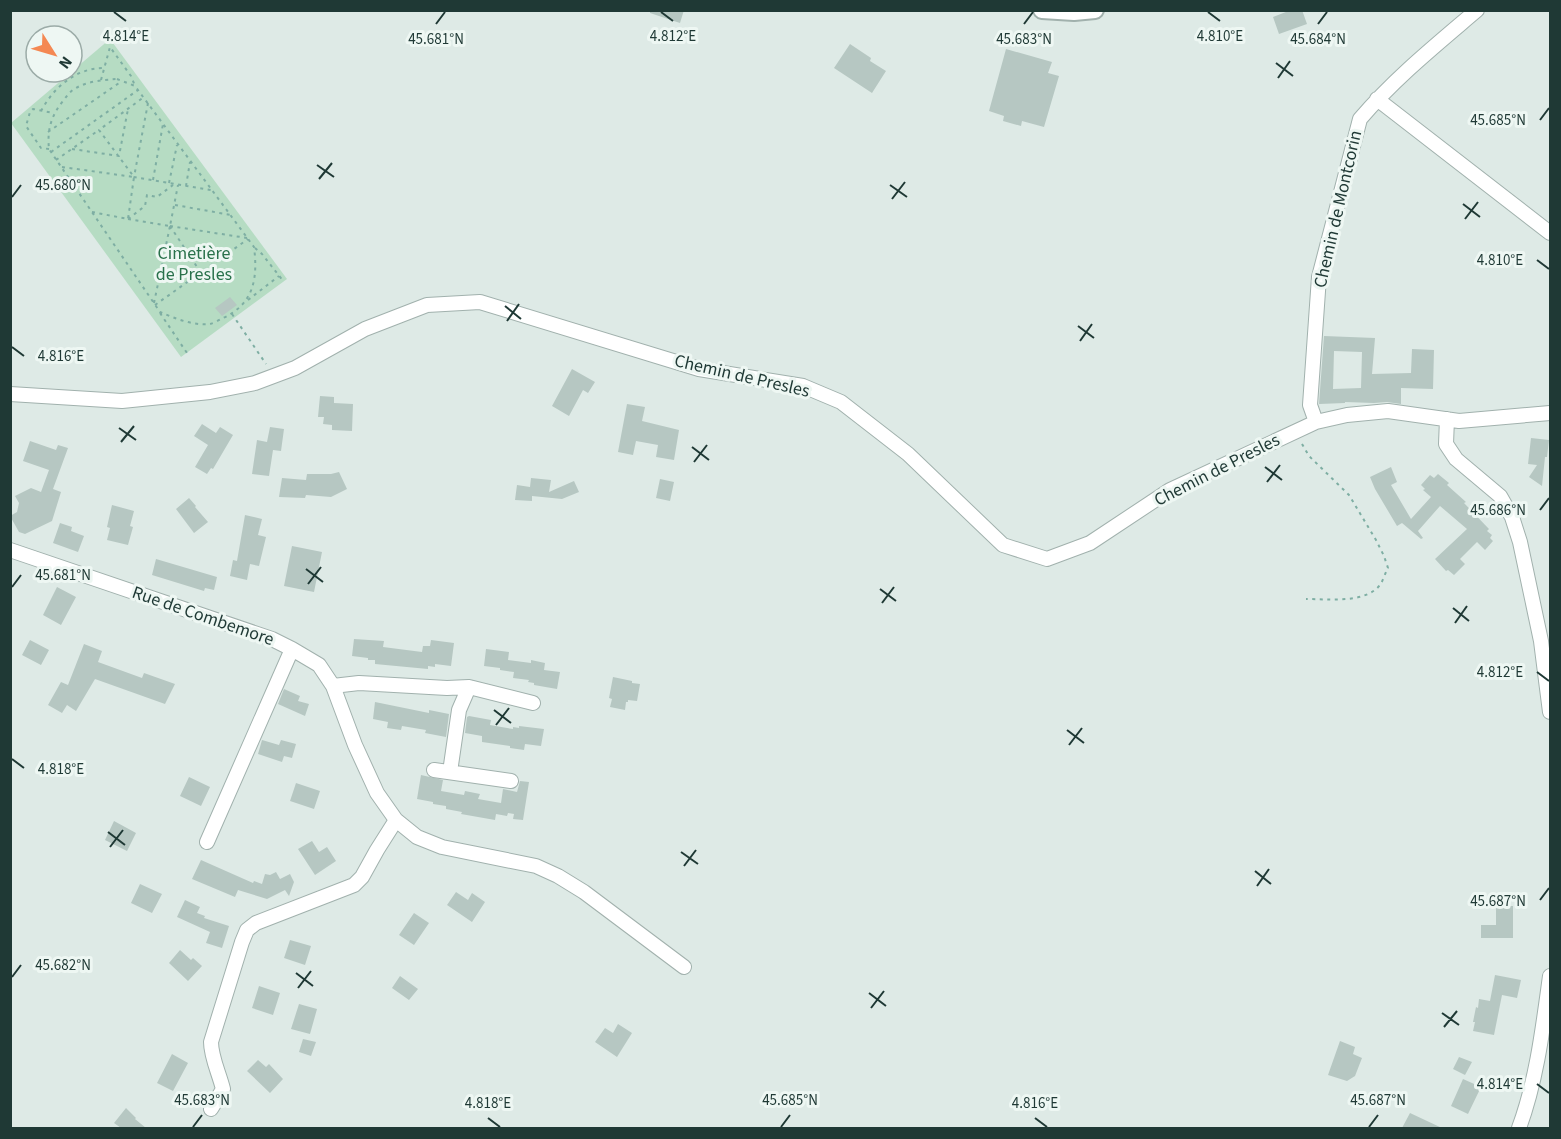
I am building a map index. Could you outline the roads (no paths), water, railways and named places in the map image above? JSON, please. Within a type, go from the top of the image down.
[{"type":"street","points":[[1042,10],[1074,12],[1095,10]]},
{"type":"street","name":"Chemin de Montcorin","points":[[1316,422],[1310,405],[1319,278],[1360,119],[1377,99],[1416,62],[1477,10]]},
{"type":"street","points":[[1377,99],[1551,233]]},
{"type":"street","name":"Chemin de Presles","points":[[10,394],[122,401],[210,392],[255,383],[294,368],[365,328],[427,305],[480,302],[699,369],[803,387],[841,402],[908,454],[1003,546],[1047,559],[1090,543],[1170,490],[1316,422],[1347,415],[1388,411],[1459,421],[1551,413]]},
{"type":"street","points":[[1447,419],[1446,444],[1456,459],[1500,496],[1512,517],[1520,542],[1541,641],[1551,712]]},
{"type":"street","name":"Rue de Combemore","points":[[10,549],[272,639],[319,665],[333,686],[355,745],[377,793],[396,820],[417,837],[442,847],[536,866],[558,876],[584,892],[684,967]]},
{"type":"street","name":"Rue de Combemore","points":[[207,842],[292,649]]},
{"type":"street","points":[[333,686],[359,683],[469,687],[533,703]]},
{"type":"street","points":[[450,772],[459,710],[469,687]]},
{"type":"street","points":[[434,770],[511,781]]},
{"type":"street","points":[[211,1109],[224,1089],[211,1052],[212,1042],[247,930],[256,923],[354,885],[362,877],[376,850],[396,820]]},
{"type":"street","points":[[1518,1128],[1525,1111],[1538,1059],[1551,976]]},
{"type":"park label","name":"Cimetière de Presles","points":[[194,263]]}]
